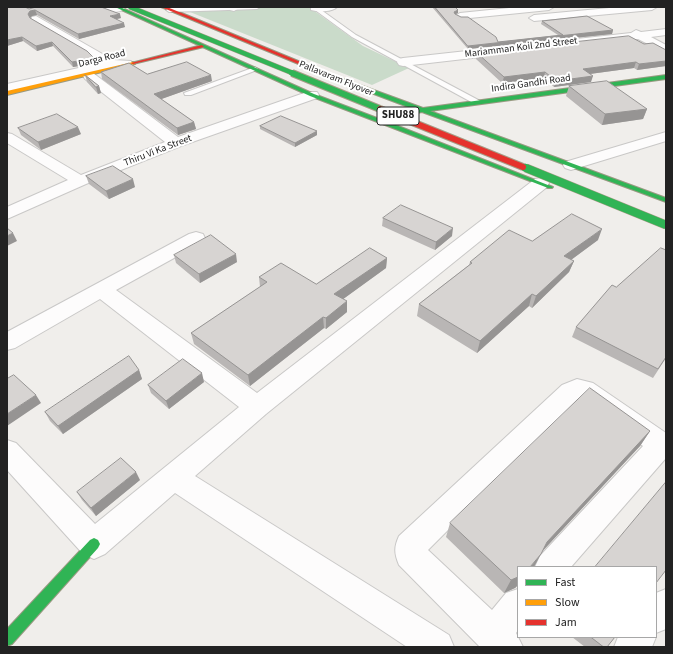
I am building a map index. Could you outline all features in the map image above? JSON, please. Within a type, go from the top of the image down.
[{"type":"main road","name":"Pallavaram Flyover","points":[[141,7],[258,56],[402,111],[666,216]]},
{"type":"main road","points":[[123,8],[202,46],[312,95],[541,183],[666,234]]},
{"type":"main road","name":"Pallavaram Flyover","points":[[123,8],[666,225]]},
{"type":"main road","points":[[166,8],[282,56],[422,110],[666,200]]},
{"type":"main road","name":"Darga Road","points":[[7,93],[202,46]]},
{"type":"main road","name":"Indira Gandhi Road","points":[[377,120],[422,110],[666,77]]},
{"type":"main road","points":[[7,639],[94,544]]},
{"type":"street","points":[[314,8],[332,7]]},
{"type":"street","points":[[460,16],[555,7]]},
{"type":"street","points":[[534,18],[595,10],[652,7]]},
{"type":"street","points":[[595,10],[664,48]]},
{"type":"street","points":[[36,19],[111,64]]},
{"type":"street","name":"Mariamman Koil 2nd Street","points":[[403,62],[666,32]]},
{"type":"street","points":[[7,88],[111,64],[128,64]]},
{"type":"street","points":[[7,96],[112,71],[128,64]]},
{"type":"street","points":[[89,76],[176,143]]},
{"type":"street","name":"Thiru Vi Ka Street","points":[[7,214],[80,181],[176,143],[312,95]]},
{"type":"street","points":[[571,165],[666,136]]},
{"type":"street","points":[[7,137],[80,181]]},
{"type":"street","points":[[7,451],[94,544],[257,407],[541,183]]},
{"type":"street","points":[[7,342],[196,238]]},
{"type":"street","points":[[101,289],[257,407]]},
{"type":"street","points":[[517,607],[498,641],[410,554],[410,546],[571,392],[576,389],[584,390],[663,446],[553,566]]},
{"type":"street","points":[[174,477],[437,647]]},
{"type":"street","points":[[657,616],[666,605]]},
{"type":"street","points":[[631,647],[638,638]]},
{"type":"lane","points":[[99,7],[107,10],[123,8]]},
{"type":"lane","points":[[166,8],[257,7]]},
{"type":"lane","points":[[314,8],[354,36],[478,102]]},
{"type":"lane","points":[[188,93],[254,69]]},
{"type":"green space","points":[[309,7],[363,46],[409,68],[372,85],[185,10]]},
{"type":"building","points":[[7,7],[25,7],[29,9],[36,7],[101,7],[120,14],[110,16],[124,23],[78,34],[35,10],[30,11],[28,14],[30,18],[87,51],[97,61],[89,59],[72,62],[52,42],[36,46],[22,37],[7,40]]},
{"type":"building","points":[[435,7],[455,7],[458,10],[454,12],[455,14],[461,17],[468,17],[496,37],[498,42],[563,35],[542,21],[587,16],[613,30],[468,46]]},
{"type":"building","points":[[629,36],[644,44],[653,43],[666,50],[666,61],[639,64],[636,62],[583,69],[593,76],[556,81],[545,72],[504,77],[477,53]]},
{"type":"building","points":[[187,62],[211,75],[154,94],[194,122],[177,128],[101,72],[129,63],[147,74]]},
{"type":"building","points":[[85,75],[99,86],[96,87]]},
{"type":"building","points":[[607,81],[647,109],[605,114],[569,86]]},
{"type":"building","points":[[57,114],[78,127],[38,142],[18,128]]},
{"type":"building","points":[[281,116],[317,131],[295,143],[260,126]]},
{"type":"building","points":[[113,166],[133,179],[106,191],[86,176]]},
{"type":"building","points":[[401,205],[453,228],[436,242],[383,218]]},
{"type":"building","points":[[572,214],[602,229],[564,256],[574,261],[536,296],[532,294],[480,341],[419,304],[472,263],[470,262],[509,230],[532,241]]},
{"type":"building","points":[[7,228],[13,233],[7,236]]},
{"type":"building","points":[[211,235],[236,254],[199,274],[174,255]]},
{"type":"building","points":[[370,248],[387,258],[334,294],[347,301],[326,318],[323,317],[248,375],[191,333],[267,282],[259,277],[281,263],[316,284]]},
{"type":"building","points":[[661,248],[666,250],[666,357],[658,369],[576,327],[612,285],[616,287]]},
{"type":"building","points":[[129,356],[139,370],[58,426],[45,412]]},
{"type":"building","points":[[183,359],[202,373],[166,401],[148,385]]},
{"type":"building","points":[[14,375],[36,395],[7,414],[7,379]]},
{"type":"building","points":[[590,388],[650,431],[547,542],[541,554],[531,566],[517,566],[517,577],[511,580],[450,523]]},
{"type":"building","points":[[121,458],[136,472],[91,508],[77,492]]},
{"type":"building","points":[[666,482],[666,570],[657,582],[657,566],[596,566]]},
{"type":"building","points":[[592,638],[614,638],[607,647],[604,647]]},
{"type":"traffic: fast","points":[[117,7],[312,95],[550,187]]},
{"type":"traffic: fast","points":[[130,7],[380,109]]},
{"type":"traffic: fast","points":[[377,120],[422,110],[666,77]]},
{"type":"traffic: fast","points":[[339,79],[666,200]]},
{"type":"traffic: fast","points":[[523,167],[666,225]]},
{"type":"traffic: fast","points":[[7,639],[94,544]]},
{"type":"traffic: slow","points":[[7,93],[133,63]]},
{"type":"traffic: jam","points":[[163,7],[339,79]]},
{"type":"traffic: jam","points":[[133,63],[202,46]]},
{"type":"traffic: jam","points":[[380,109],[523,167]]}]
